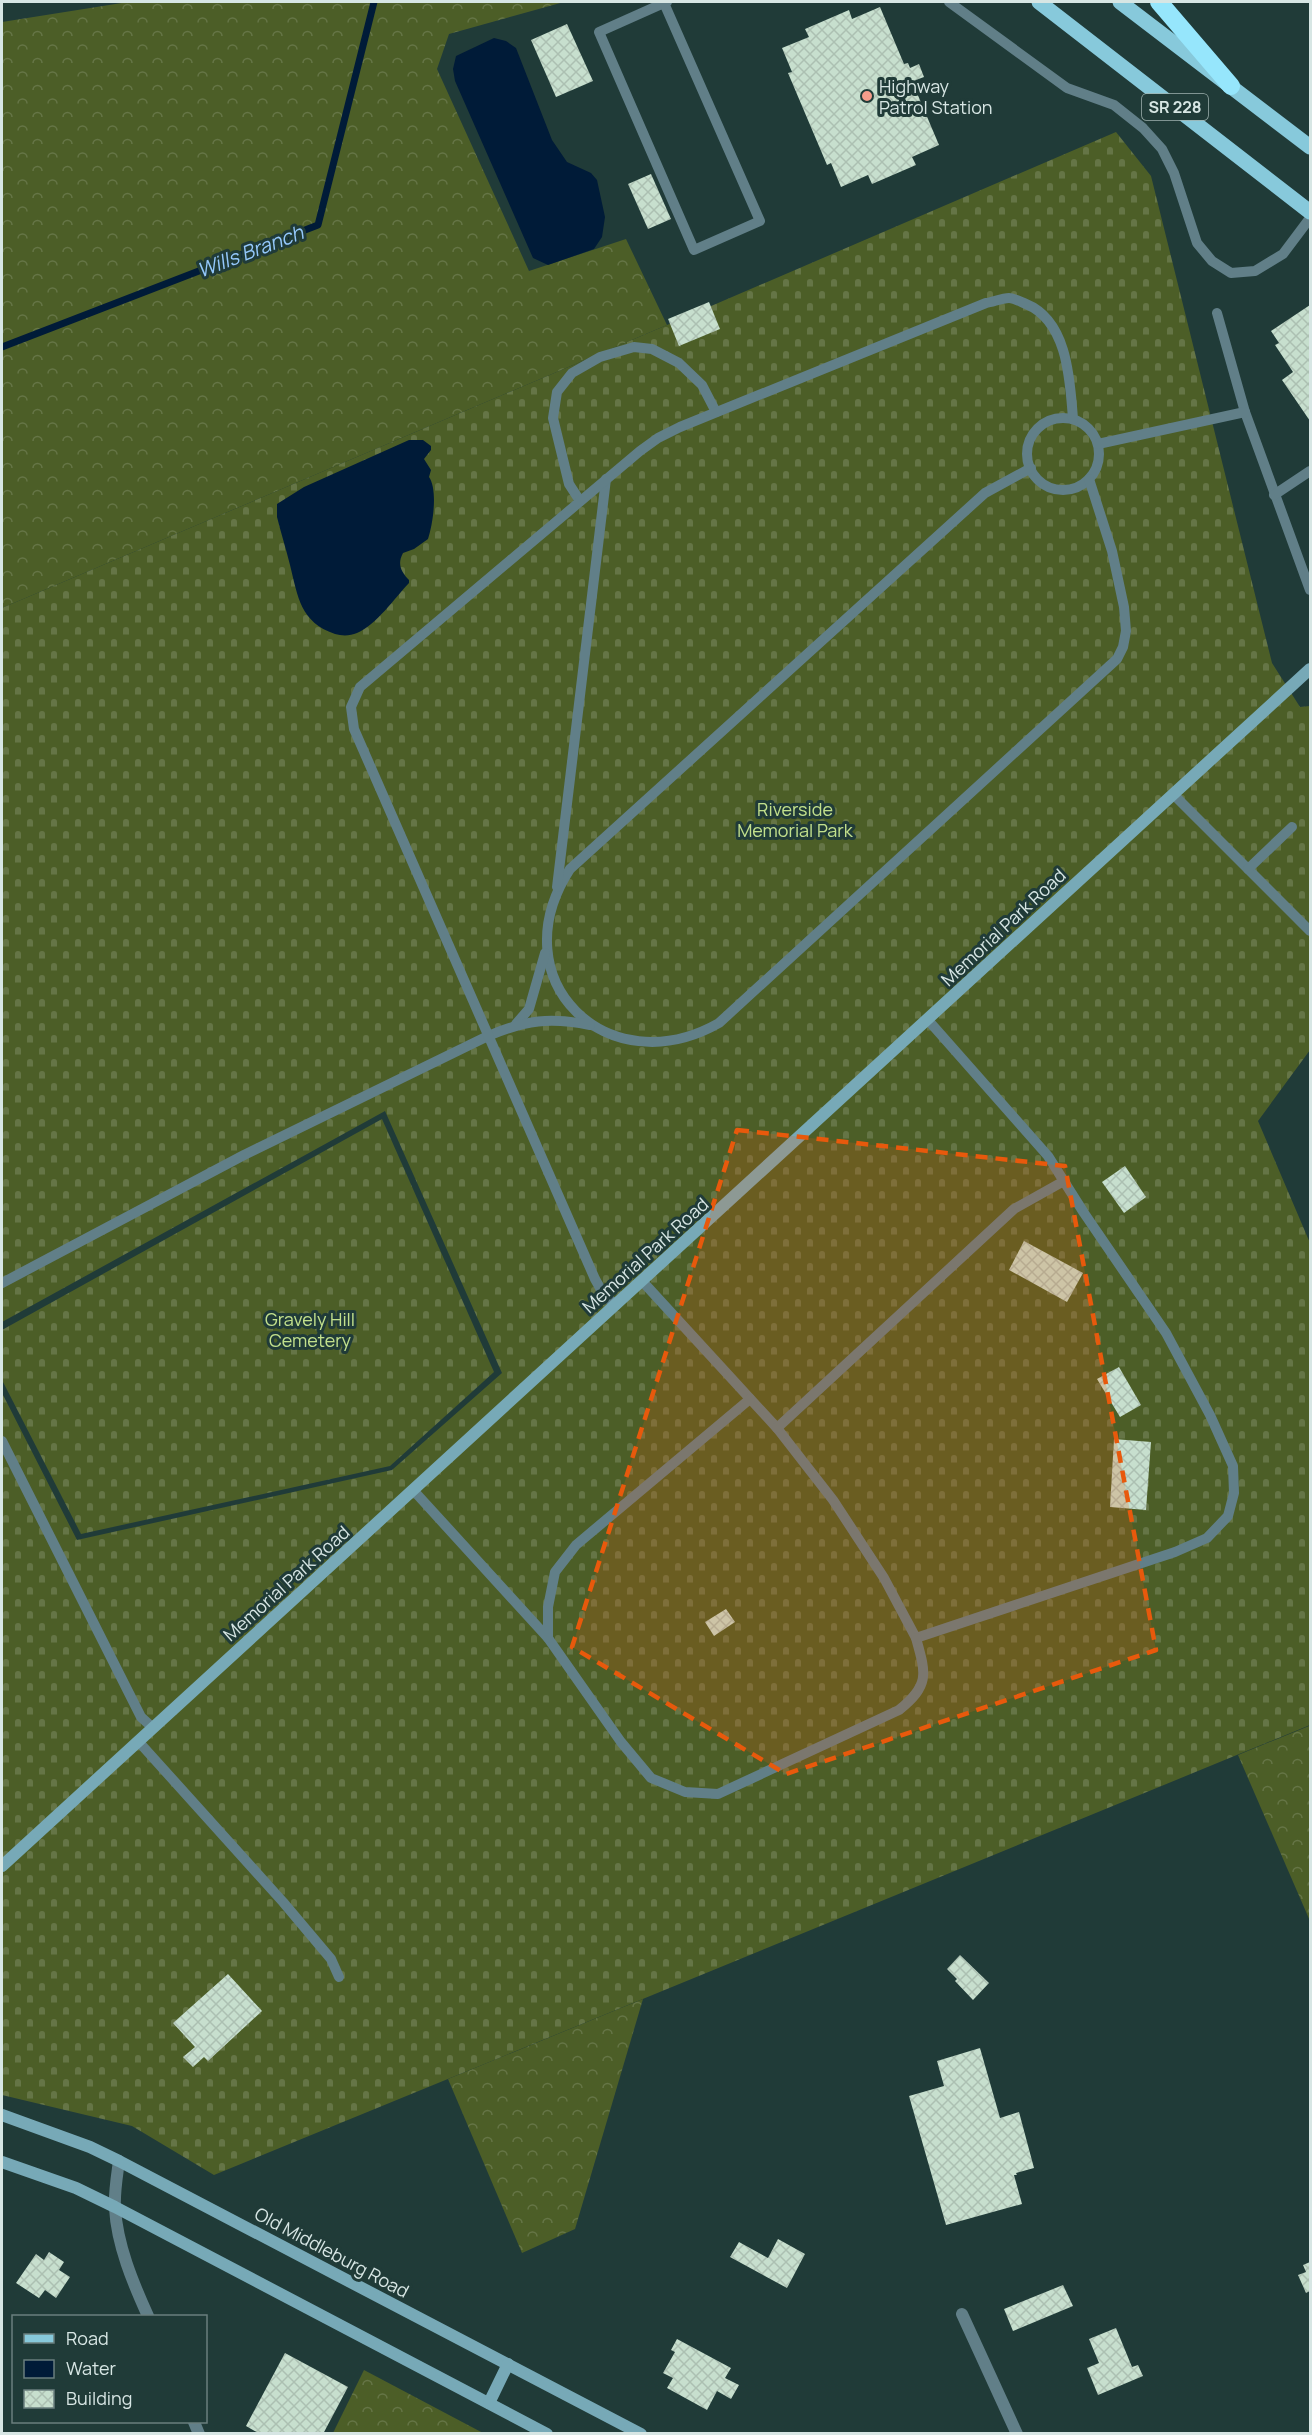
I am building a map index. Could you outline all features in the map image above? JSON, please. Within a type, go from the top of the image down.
[{"type":"highway","points":[[1159,2],[1231,86]]},
{"type":"main road","name":"SR 228","points":[[1040,2],[1311,212]]},
{"type":"main road","name":"SR 228","points":[[1120,2],[1311,147]]},
{"type":"street","name":"Memorial Park Road","points":[[2,1866],[1311,669]]},
{"type":"street","name":"Old Middleburg Road","points":[[2,2115],[90,2147],[119,2161],[641,2433]]},
{"type":"street","points":[[119,2161],[115,2207],[127,2264],[148,2315]]},
{"type":"street","points":[[2,2162],[76,2188],[115,2207],[547,2433]]},
{"type":"street","points":[[962,2314],[1017,2433]]},
{"type":"street","points":[[489,2403],[508,2364]]},
{"type":"lane","points":[[665,2],[760,221],[694,250],[599,32],[665,2]]},
{"type":"lane","points":[[949,2],[1067,88],[1114,105],[1143,128],[1166,157],[1174,173],[1197,243],[1212,261],[1231,273],[1255,271],[1283,254],[1311,218]]},
{"type":"lane","points":[[616,1305],[604,1295],[595,1279],[354,729],[351,707],[360,687],[376,671],[658,438],[716,412],[986,303],[1010,298],[1031,306],[1044,316],[1055,333],[1064,355],[1070,381],[1073,419]]},
{"type":"lane","points":[[1218,313],[1245,412],[1311,590]]},
{"type":"lane","points":[[580,501],[569,484],[554,418],[557,392],[572,373],[600,357],[634,347],[652,349],[679,363],[702,385],[716,412]]},
{"type":"lane","points":[[1098,444],[1245,412]]},
{"type":"lane","points":[[1056,419],[1073,419],[1084,424],[1093,433],[1098,444],[1099,456],[1096,468],[1080,486],[1057,489],[1037,478],[1028,458],[1028,446],[1032,435],[1040,426],[1056,419]]},
{"type":"lane","points":[[556,890],[570,869],[985,493],[1031,468]]},
{"type":"lane","points":[[1274,495],[1311,471]]},
{"type":"lane","points":[[546,952],[553,977],[565,999],[585,1020],[605,1031],[633,1040],[660,1043],[701,1033],[719,1023],[1117,659],[1126,631],[1124,607],[1112,551],[1089,478]]},
{"type":"lane","points":[[516,1024],[529,1009],[546,952],[550,911],[556,890],[606,479]]},
{"type":"lane","points":[[1174,795],[1311,931]]},
{"type":"lane","points":[[1248,869],[1292,827]]},
{"type":"lane","points":[[2,1283],[244,1155],[488,1036],[516,1024],[544,1019],[596,1026]]},
{"type":"lane","points":[[916,1638],[1175,1552],[1207,1538],[1228,1516],[1234,1493],[1233,1466],[1210,1416],[1166,1333],[1083,1214],[1048,1156],[928,1020]]},
{"type":"lane","points":[[777,1428],[1014,1209],[1064,1181]]},
{"type":"lane","points":[[414,1491],[548,1638],[621,1742],[651,1778],[685,1792],[718,1794],[898,1710],[916,1696],[924,1678],[916,1638],[884,1578],[833,1500],[777,1428],[643,1282]]},
{"type":"lane","points":[[548,1638],[548,1607],[555,1572],[576,1545],[750,1399]]},
{"type":"lane","points":[[2,1441],[141,1717],[153,1728]]},
{"type":"lane","points":[[138,1742],[290,1911],[331,1959],[339,1977]]},
{"type":"highlighted area","points":[[737,1130],[1065,1166],[1156,1650],[786,1774],[572,1647]]},
{"type":"green space","points":[[128,2],[564,2],[449,34],[437,69],[529,271],[626,239],[667,325],[2,608],[2,22]]},
{"type":"green space","name":"Riverside Memorial Park","points":[[1116,132],[1151,176],[1272,663],[1300,707],[1310,706],[1310,1050],[1258,1121],[1310,1243],[1310,1725],[214,2175],[132,2126],[2,2095],[2,1393],[77,1540],[392,1470],[502,1373],[385,1111],[2,1322],[2,608]]},
{"type":"green space","name":"Gravely Hill Cemetery","points":[[382,1119],[494,1372],[390,1466],[81,1534],[2,1380],[2,1330]]},
{"type":"green space","points":[[1309,1726],[1310,1728],[1310,1921],[1238,1755]]},
{"type":"green space","points":[[643,1999],[575,2229],[522,2253],[448,2079]]},
{"type":"green space","points":[[364,2370],[483,2433],[333,2433]]},
{"type":"water","points":[[494,38],[506,41],[516,48],[552,140],[567,162],[591,173],[597,180],[605,217],[602,237],[594,249],[548,265],[533,258],[455,81],[453,69],[456,56]]},
{"type":"water","points":[[409,440],[423,440],[431,446],[431,450],[424,459],[431,470],[429,477],[434,498],[432,525],[428,539],[414,549],[403,553],[400,561],[409,583],[378,617],[357,633],[335,634],[323,629],[307,615],[295,588],[277,517],[277,504],[304,487]]},
{"type":"building","points":[[880,7],[904,64],[908,63],[910,68],[919,64],[924,77],[916,80],[917,85],[914,86],[939,145],[912,157],[916,165],[872,184],[868,175],[841,187],[831,163],[827,165],[788,73],[792,72],[782,48],[809,37],[805,29],[849,10],[852,19]]},
{"type":"building","points":[[567,24],[593,81],[556,97],[531,40]]},
{"type":"building","points":[[651,174],[671,219],[648,229],[628,184]]},
{"type":"building","points":[[709,302],[720,329],[679,346],[668,319]]},
{"type":"building","points":[[1310,305],[1310,421],[1282,380],[1293,372],[1275,345],[1279,343],[1271,331]]},
{"type":"building","points":[[1125,1166],[1146,1197],[1124,1213],[1102,1182]]},
{"type":"building","points":[[1024,1241],[1083,1273],[1067,1302],[1009,1270]]},
{"type":"building","points":[[1119,1367],[1141,1405],[1120,1417],[1097,1379]]},
{"type":"building","points":[[1114,1439],[1151,1442],[1146,1510],[1110,1507]]},
{"type":"building","points":[[726,1609],[735,1622],[714,1636],[705,1622]]},
{"type":"building","points":[[960,1955],[989,1983],[973,2000],[947,1969]]},
{"type":"building","points":[[228,1974],[262,2011],[208,2061],[204,2057],[193,2067],[183,2057],[195,2047],[173,2023]]},
{"type":"building","points":[[980,2048],[1000,2118],[1019,2112],[1034,2168],[1014,2175],[1022,2204],[946,2225],[909,2096],[944,2086],[937,2061]]},
{"type":"building","points":[[778,2239],[805,2254],[787,2288],[730,2257],[739,2242],[768,2258]]},
{"type":"building","points":[[49,2252],[64,2262],[59,2270],[70,2277],[56,2298],[45,2290],[39,2298],[16,2283],[36,2254],[44,2260]]},
{"type":"building","points":[[1310,2262],[1310,2291],[1306,2293],[1298,2275],[1306,2272],[1303,2265]]},
{"type":"building","points":[[1063,2285],[1073,2306],[1013,2331],[1004,2309]]},
{"type":"building","points":[[1116,2328],[1132,2367],[1138,2365],[1143,2376],[1098,2395],[1087,2368],[1099,2363],[1089,2339]]},
{"type":"building","points":[[677,2339],[731,2368],[725,2378],[739,2385],[731,2399],[717,2391],[707,2410],[667,2388],[673,2378],[663,2373],[675,2352],[671,2350]]},
{"type":"building","points":[[285,2353],[348,2387],[323,2434],[260,2434],[246,2426]]},
{"type":"waterway","name":"Wills Branch","points":[[2,347],[318,225],[374,2]]},
{"type":"place","name":"Highway Patrol Station","points":[[867,96]]}]
